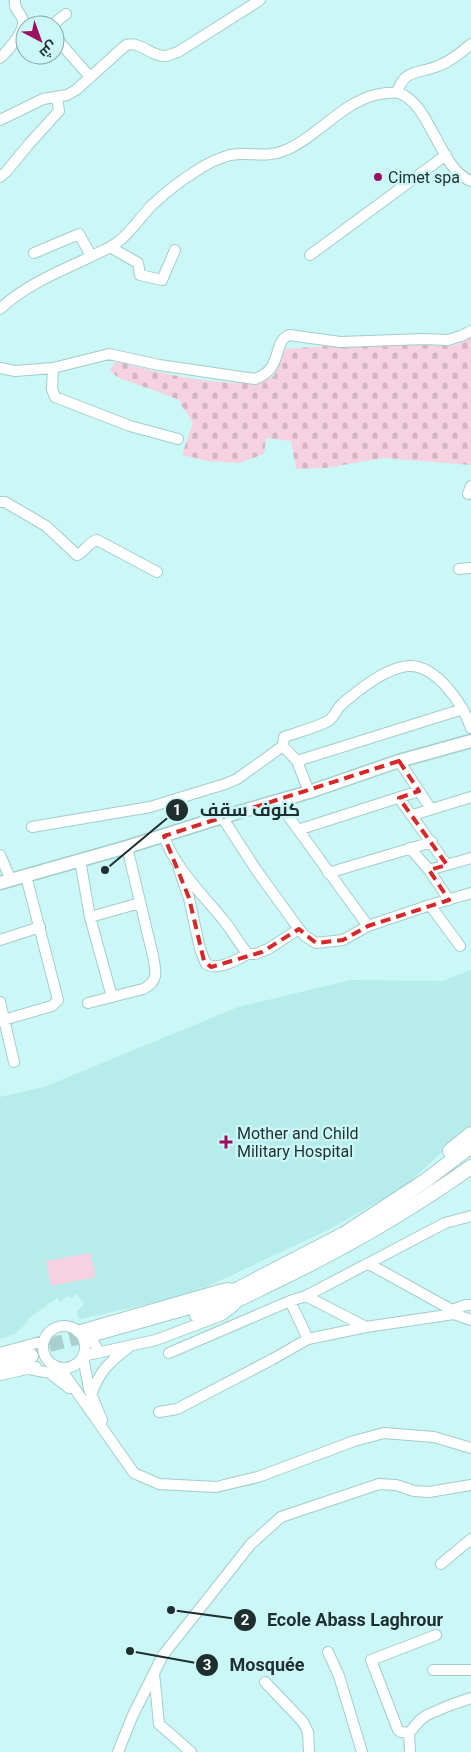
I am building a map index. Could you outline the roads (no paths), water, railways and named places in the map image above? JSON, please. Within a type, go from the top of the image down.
[{"type":"highway","points":[[96,1338],[201,1314],[226,1305],[243,1292],[344,1234],[401,1195],[471,1134]]},
{"type":"highway","points":[[401,1195],[425,1181],[471,1146]]},
{"type":"highway","points":[[243,1292],[348,1245],[428,1198],[471,1167]]},
{"type":"highway","points":[[0,1357],[31,1357]]},
{"type":"highway","points":[[0,1365],[31,1357]]},
{"type":"main road","points":[[5,882],[278,802],[398,761],[471,741]]},
{"type":"street","points":[[0,58],[16,38],[23,25],[23,21],[14,5],[15,0]]},
{"type":"street","points":[[0,120],[31,103],[72,92],[126,45],[137,44],[164,56],[178,52],[260,0]]},
{"type":"street","points":[[398,92],[401,82],[414,72],[436,67],[455,58],[471,44]]},
{"type":"street","points":[[65,47],[90,76]]},
{"type":"street","points":[[0,310],[14,298],[43,280],[110,247],[125,236],[151,206],[196,171],[230,156],[247,154],[260,156],[286,150],[343,110],[363,99],[378,94],[398,92],[410,99],[419,110],[455,169],[467,180],[471,181]]},
{"type":"street","points":[[0,177],[60,111],[57,96]]},
{"type":"street","points":[[310,255],[446,156]]},
{"type":"street","points":[[34,253],[79,234],[91,256]]},
{"type":"street","points":[[110,247],[138,263],[140,275],[162,280],[175,250]]},
{"type":"street","points":[[0,368],[15,371],[53,368],[109,354],[159,365],[255,379],[265,376],[272,368],[283,338],[289,335],[340,342],[424,338],[448,340],[471,331]]},
{"type":"street","points":[[53,368],[52,389],[55,396],[130,426],[178,439]]},
{"type":"street","points":[[0,502],[6,502],[46,526],[78,555],[97,540],[157,572]]},
{"type":"street","points":[[459,569],[471,568]]},
{"type":"street","points":[[32,826],[150,807],[237,780],[282,746],[284,737],[329,720],[341,705],[376,679],[409,666],[424,668],[444,685],[463,709],[471,728]]},
{"type":"street","points":[[297,761],[463,709]]},
{"type":"street","points":[[282,746],[297,761],[309,792]]},
{"type":"street","points":[[398,761],[431,809]]},
{"type":"street","points":[[298,830],[419,791]]},
{"type":"street","points":[[413,815],[471,797]]},
{"type":"street","points":[[399,798],[447,865]]},
{"type":"street","points":[[278,802],[368,926]]},
{"type":"street","points":[[222,817],[257,871],[299,929],[312,942],[325,943],[343,940],[368,926],[471,893]]},
{"type":"street","points":[[164,836],[167,847],[177,862],[248,954]]},
{"type":"street","points":[[328,872],[432,842]]},
{"type":"street","points":[[88,1004],[150,986],[154,979],[153,956],[127,847]]},
{"type":"street","points":[[410,848],[429,870],[449,900]]},
{"type":"street","points":[[0,855],[5,882]]},
{"type":"street","points":[[429,870],[471,858]]},
{"type":"street","points":[[80,860],[90,916],[112,997]]},
{"type":"street","points":[[177,862],[189,898],[200,949],[206,964],[212,967],[218,966],[248,954],[255,954],[268,949],[299,929]]},
{"type":"street","points":[[2,1021],[52,1006],[57,1002],[56,989],[26,876]]},
{"type":"street","points":[[90,916],[140,903]]},
{"type":"street","points":[[430,905],[460,946]]},
{"type":"street","points":[[0,940],[40,927]]},
{"type":"street","points":[[0,1002],[2,1021],[14,1062]]},
{"type":"street","points":[[169,1353],[290,1301],[306,1296],[445,1223],[471,1216]]},
{"type":"street","points":[[369,1264],[453,1312],[471,1320]]},
{"type":"street","points":[[0,1375],[31,1357],[51,1331],[61,1326],[71,1327],[96,1338],[131,1345],[156,1340],[222,1314],[243,1292]]},
{"type":"street","points":[[306,1296],[366,1327]]},
{"type":"street","points":[[290,1301],[308,1339]]},
{"type":"street","points":[[160,1412],[177,1409],[308,1339],[453,1312],[466,1305],[471,1305]]},
{"type":"street","points":[[78,1331],[85,1345],[83,1356],[86,1397]]},
{"type":"street","points":[[60,1368],[74,1366],[96,1338]]},
{"type":"street","points":[[44,1341],[45,1357],[50,1363]]},
{"type":"street","points":[[86,1397],[109,1362],[131,1345]]},
{"type":"street","points":[[0,1353],[31,1357],[60,1368],[86,1397],[110,1439],[134,1473],[159,1484],[216,1487],[258,1477],[354,1441],[384,1433],[434,1437],[471,1448]]},
{"type":"street","points":[[31,1357],[40,1370],[55,1376],[86,1397]]},
{"type":"street","points":[[118,1752],[132,1717],[163,1655],[251,1544],[281,1517],[379,1484],[396,1485],[414,1491],[429,1492],[471,1485]]},
{"type":"street","points":[[441,1564],[471,1540]]},
{"type":"street","points":[[409,1733],[398,1730],[371,1660],[436,1635]]},
{"type":"street","points":[[328,1652],[339,1676],[362,1752]]},
{"type":"street","points":[[433,1670],[471,1670]]},
{"type":"street","points":[[154,1673],[159,1724],[191,1752]]},
{"type":"street","points":[[265,1682],[303,1722],[308,1732],[309,1752]]},
{"type":"street","points":[[410,1752],[409,1733],[420,1720],[427,1715],[471,1698]]},
{"type":"tunnel","points":[[29,1350],[97,1333]]},
{"type":"place","name":"Cimet spa","points":[[378,177]]},
{"type":"place","name":"كنوف سقف","points":[[105,870]]},
{"type":"place","name":"Mother and Child Military Hospital","points":[[226,1142]]},
{"type":"place","name":"Ecole Abass Laghrour","points":[[171,1610]]},
{"type":"place","name":"Mosquée","points":[[130,1651]]}]
